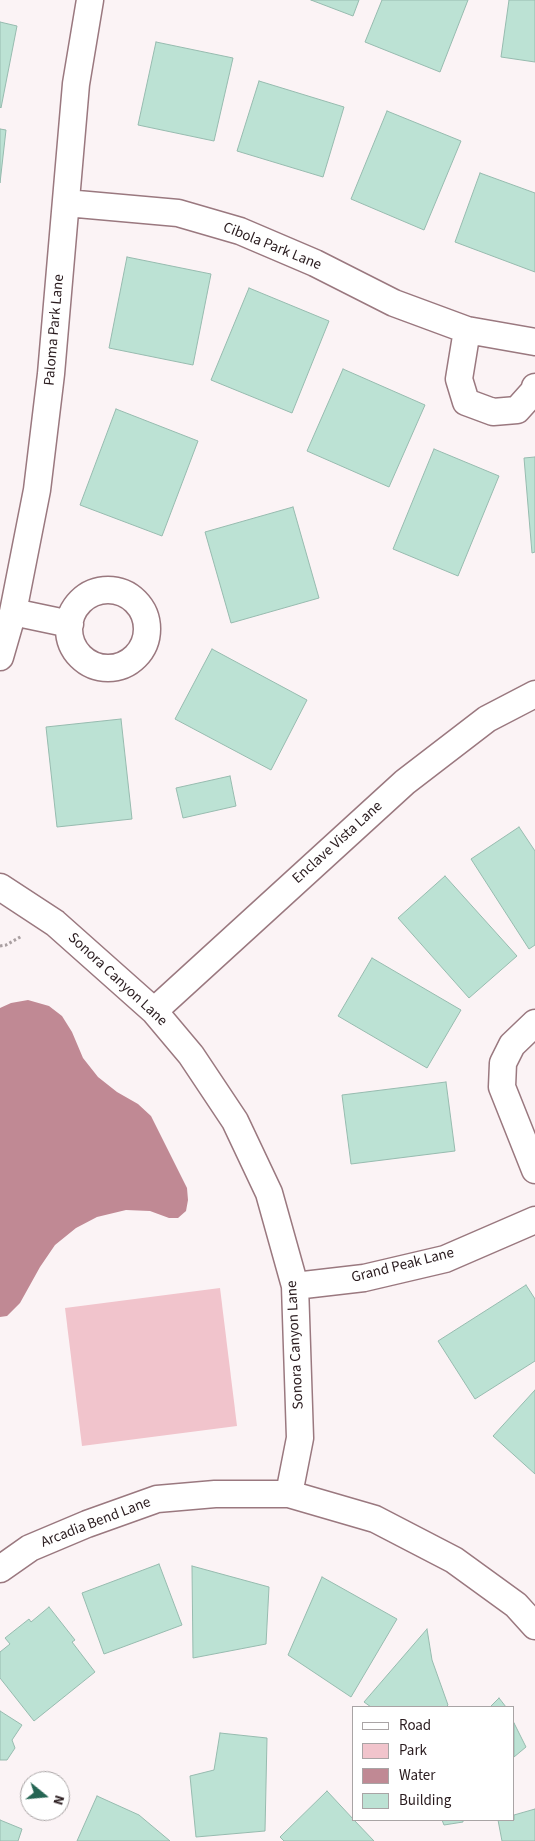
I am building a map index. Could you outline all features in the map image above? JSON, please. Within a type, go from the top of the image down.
[{"type":"street","name":"Paloma Park Lane","points":[[0,657],[14,612],[39,470],[51,374],[76,84],[90,0]]},
{"type":"street","name":"Cibola Park Lane","points":[[66,204],[178,213],[240,231],[315,263],[394,303],[468,330],[535,342]]},
{"type":"street","points":[[468,330],[459,379],[466,402],[493,412],[516,410],[534,391],[535,387]]},
{"type":"street","points":[[14,612],[70,624]]},
{"type":"street","name":"Enclave Vista Lane","points":[[154,1011],[405,782],[487,719],[535,694]]},
{"type":"street","name":"Sonora Canyon Lane","points":[[0,887],[55,923],[154,1011],[191,1055],[235,1121],[269,1193],[295,1286],[300,1438],[289,1494]]},
{"type":"street","points":[[535,1023],[512,1045],[503,1063],[502,1087],[535,1170]]},
{"type":"street","name":"Grand Peak Lane","points":[[295,1286],[364,1278],[445,1259],[535,1220]]},
{"type":"street","name":"Arcadia Bend Lane","points":[[0,1569],[30,1548],[87,1524],[157,1500],[215,1494],[289,1494],[375,1519],[454,1560],[516,1605],[535,1626]]},
{"type":"green space","points":[[220,1288],[237,1426],[82,1446],[65,1308]]},
{"type":"water","points":[[28,1000],[49,1006],[62,1016],[72,1032],[83,1058],[98,1077],[117,1092],[138,1104],[151,1116],[187,1188],[188,1200],[186,1211],[178,1218],[169,1218],[150,1211],[126,1210],[97,1217],[76,1228],[55,1245],[20,1303],[7,1316],[0,1317],[0,1008],[11,1003]]},
{"type":"building","points":[[311,0],[359,0],[353,16]]},
{"type":"building","points":[[382,0],[468,0],[440,72],[365,42]]},
{"type":"building","points":[[509,0],[535,0],[535,62],[501,57]]},
{"type":"building","points":[[0,22],[17,26],[1,108],[0,107]]},
{"type":"building","points":[[156,42],[233,58],[214,141],[138,125]]},
{"type":"building","points":[[259,81],[344,107],[323,177],[237,151]]},
{"type":"building","points":[[387,111],[461,141],[424,230],[351,199]]},
{"type":"building","points":[[0,129],[6,130],[0,183]]},
{"type":"building","points":[[480,173],[535,193],[535,272],[455,242]]},
{"type":"building","points":[[127,257],[211,274],[193,365],[109,348]]},
{"type":"building","points":[[249,288],[329,321],[292,413],[211,380]]},
{"type":"building","points":[[343,369],[425,405],[389,487],[307,451]]},
{"type":"building","points":[[116,409],[198,441],[162,536],[80,505]]},
{"type":"building","points":[[434,449],[499,476],[458,576],[393,549]]},
{"type":"building","points":[[535,457],[535,552],[532,553],[524,458]]},
{"type":"building","points":[[293,507],[319,598],[231,623],[205,532]]},
{"type":"building","points":[[212,649],[307,700],[271,770],[175,719]]},
{"type":"building","points":[[121,719],[132,819],[57,827],[46,727]]},
{"type":"building","points":[[230,776],[236,806],[183,818],[176,788]]},
{"type":"building","points":[[519,827],[535,851],[535,945],[529,949],[471,859]]},
{"type":"building","points":[[445,876],[517,956],[469,998],[398,918]]},
{"type":"building","points":[[372,958],[461,1010],[427,1068],[338,1016]]},
{"type":"building","points":[[446,1082],[455,1151],[351,1164],[342,1095]]},
{"type":"building","points":[[526,1285],[535,1299],[535,1361],[475,1399],[438,1341]]},
{"type":"building","points":[[535,1390],[535,1474],[493,1436]]},
{"type":"building","points":[[159,1564],[182,1625],[104,1654],[82,1593]]},
{"type":"building","points":[[192,1566],[269,1587],[266,1644],[193,1658]]},
{"type":"building","points":[[322,1577],[397,1619],[351,1697],[288,1655]]},
{"type":"building","points":[[49,1607],[75,1640],[72,1642],[95,1672],[34,1721],[0,1678],[0,1652],[10,1644],[5,1638],[29,1619],[31,1622]]},
{"type":"building","points":[[427,1629],[432,1660],[448,1705],[370,1706],[364,1702]]},
{"type":"building","points":[[499,1698],[505,1706],[491,1706]]},
{"type":"building","points":[[0,1711],[22,1725],[12,1740],[15,1748],[7,1760],[0,1760]]},
{"type":"building","points":[[515,1725],[526,1747],[515,1756]]},
{"type":"building","points":[[220,1733],[267,1738],[265,1831],[196,1837],[190,1776],[214,1770]]},
{"type":"building","points":[[327,1791],[352,1818],[352,1821],[355,1821],[374,1841],[284,1841],[280,1837]]},
{"type":"building","points":[[97,1796],[139,1815],[170,1841],[77,1841]]},
{"type":"building","points":[[535,1809],[535,1841],[502,1841],[498,1821],[515,1821],[515,1815]]},
{"type":"building","points":[[0,1820],[22,1829],[18,1841],[0,1841]]},
{"type":"building","points":[[442,1821],[463,1821],[463,1822],[444,1825]]}]
